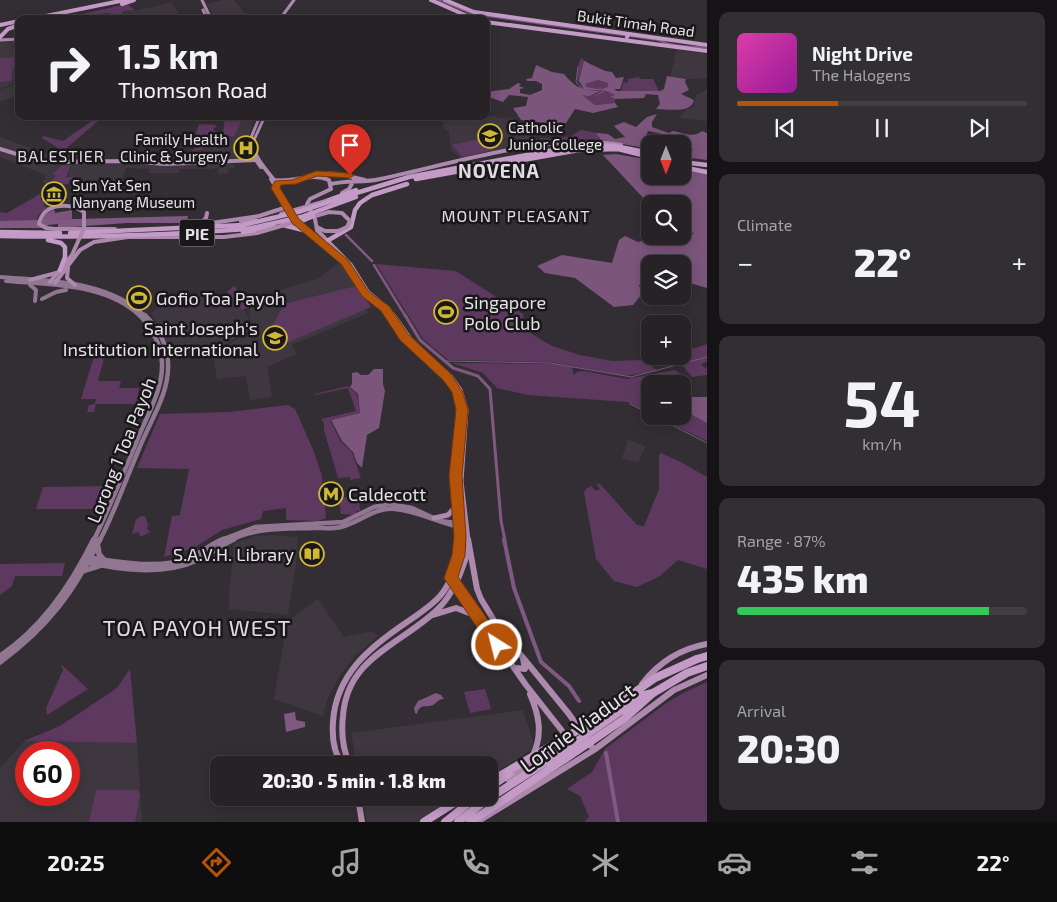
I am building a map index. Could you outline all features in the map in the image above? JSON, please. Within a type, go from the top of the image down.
[{"type":"highway","points":[[51,15],[125,0]]},
{"type":"highway","points":[[69,15],[134,0]]},
{"type":"highway","points":[[431,0],[451,9],[474,14]]},
{"type":"highway","name":"Bukit Timah Road","points":[[444,0],[474,14]]},
{"type":"highway","points":[[451,9],[460,8]]},
{"type":"highway","name":"Bukit Timah Road","points":[[490,16],[626,36],[634,34],[707,44]]},
{"type":"highway","points":[[0,25],[15,23]]},
{"type":"highway","points":[[490,23],[619,40],[634,34]]},
{"type":"highway","points":[[1,37],[15,26]]},
{"type":"highway","points":[[626,36],[707,52]]},
{"type":"highway","points":[[1,37],[6,38]]},
{"type":"highway","name":"PIE","points":[[0,236],[179,234],[301,217],[353,193],[391,182],[580,145],[628,147],[641,151]]},
{"type":"highway","name":"PIE","points":[[353,193],[485,167],[550,158],[586,149],[618,150],[641,155]]},
{"type":"highway","points":[[691,165],[707,165]]},
{"type":"highway","points":[[691,167],[707,171]]},
{"type":"highway","points":[[328,243],[340,232],[351,227],[356,208],[362,202],[380,193],[438,176]]},
{"type":"highway","points":[[326,200],[353,193],[407,184]]},
{"type":"highway","points":[[302,221],[353,193]]},
{"type":"highway","name":"PIE","points":[[0,231],[60,233],[244,225]]},
{"type":"highway","points":[[179,234],[228,233],[286,225],[307,231]]},
{"type":"highway","points":[[0,231],[79,230]]},
{"type":"highway","points":[[6,236],[59,242],[65,247],[65,257],[59,271]]},
{"type":"highway","points":[[43,240],[131,238]]},
{"type":"highway","points":[[498,782],[541,752],[593,721],[661,673],[707,656]]},
{"type":"highway","points":[[458,822],[485,801],[599,728],[644,694],[653,693],[687,673],[706,667]]},
{"type":"highway","name":"Lornie Viaduct","points":[[470,822],[604,734],[638,708],[653,693]]},
{"type":"highway","name":"Lornie Viaduct","points":[[498,777],[541,752]]},
{"type":"highway","points":[[424,822],[449,806]]},
{"type":"highway","points":[[445,822],[464,806]]},
{"type":"main road","points":[[201,0],[206,15]]},
{"type":"main road","points":[[201,0],[210,15]]},
{"type":"main road","points":[[285,15],[296,0]]},
{"type":"main road","points":[[1,37],[15,38]]},
{"type":"main road","points":[[6,38],[15,38]]},
{"type":"main road","points":[[261,120],[254,140],[254,156],[276,188],[295,221],[345,262],[366,294],[385,309],[404,337],[447,377],[457,391],[462,410],[456,476],[459,555],[451,578],[443,592],[432,604],[371,648],[355,663],[344,679],[334,703],[332,724],[337,756]]},
{"type":"main road","points":[[270,175],[284,181],[293,181],[308,175],[332,174],[366,180],[424,170],[472,158],[571,142],[602,142],[628,147]]},
{"type":"main road","points":[[0,148],[46,160],[124,159],[163,162],[254,156]]},
{"type":"main road","points":[[0,148],[44,162],[122,161],[165,164],[247,161],[254,156]]},
{"type":"main road","points":[[254,156],[274,180],[293,182],[308,175]]},
{"type":"main road","points":[[332,174],[329,176],[330,178],[342,182],[353,193]]},
{"type":"main road","points":[[342,182],[350,180],[346,175]]},
{"type":"main road","points":[[303,178],[318,176],[342,182],[366,182],[385,177]]},
{"type":"main road","points":[[357,178],[342,182],[328,192],[307,202],[307,208],[315,219],[316,227],[328,243],[351,265],[368,292],[390,309],[410,339],[430,360],[450,376],[460,390],[466,410],[461,476],[469,548],[480,599],[507,639],[569,714],[594,750]]},
{"type":"main road","points":[[276,188],[277,184],[282,182]]},
{"type":"main road","points":[[342,182],[353,193]]},
{"type":"main road","points":[[51,284],[79,242],[84,226],[86,218],[84,212],[77,207],[68,205],[47,210],[41,216],[39,224],[46,228],[55,229],[79,230],[195,226],[244,225],[326,200]]},
{"type":"main road","points":[[195,226],[263,215],[284,209],[287,206]]},
{"type":"main road","points":[[195,226],[206,218],[207,213]]},
{"type":"main road","points":[[0,279],[24,283],[51,284],[68,266],[80,249],[88,244],[131,238],[222,237],[257,233],[326,213],[342,213],[348,216],[350,222],[340,232],[324,231],[316,227]]},
{"type":"main road","points":[[68,266],[66,277],[75,285]]},
{"type":"main road","points":[[30,280],[42,278],[59,271]]},
{"type":"main road","points":[[0,279],[30,280],[51,284]]},
{"type":"main road","points":[[24,283],[34,288],[36,293],[35,301]]},
{"type":"main road","name":"Lorong 1 Toa Payoh","points":[[0,656],[24,638],[48,613],[83,559],[166,382],[168,359],[161,336],[152,322],[134,306],[120,298],[94,288],[51,284]]},
{"type":"main road","name":"Lorong 1 Toa Payoh","points":[[0,662],[23,645],[41,628],[60,605],[90,561],[158,400],[162,365],[160,346],[152,329],[140,316],[124,304],[103,294],[51,284]]},
{"type":"main road","points":[[42,299],[56,292],[80,289]]},
{"type":"main road","points":[[83,559],[126,568],[175,567],[194,561],[224,543],[245,534],[343,522],[374,508],[389,504],[412,508],[459,526]]},
{"type":"main road","points":[[434,518],[448,515],[457,505]]},
{"type":"main road","points":[[311,526],[343,527],[371,512],[394,508],[406,510],[440,524],[466,526]]},
{"type":"main road","points":[[98,545],[99,554],[105,564]]},
{"type":"main road","points":[[346,756],[341,717],[352,683],[364,665],[431,616],[456,586],[469,548]]},
{"type":"main road","points":[[82,572],[105,564]]},
{"type":"main road","points":[[451,578],[526,685],[582,757]]},
{"type":"main road","points":[[431,616],[456,608],[477,616]]},
{"type":"main road","points":[[497,645],[498,638],[502,636],[507,639]]},
{"type":"main road","points":[[498,786],[638,691],[651,671],[661,662],[680,652],[707,644]]},
{"type":"main road","points":[[514,667],[520,670],[525,669],[522,657]]},
{"type":"main road","points":[[477,822],[594,750],[647,709],[689,682],[707,675]]},
{"type":"main road","points":[[526,685],[538,714],[540,738],[538,748],[526,766]]},
{"type":"main road","points":[[638,691],[640,702],[647,709]]},
{"type":"main road","points":[[626,700],[639,715]]},
{"type":"main road","points":[[569,714],[579,722],[590,725]]},
{"type":"main road","points":[[361,806],[364,822]]},
{"type":"main road","points":[[445,822],[468,806]]},
{"type":"shaded area","points":[[223,0],[234,0],[246,15],[213,15],[207,4]]},
{"type":"shaded area","points":[[171,3],[178,11],[178,15],[122,15],[122,13]]},
{"type":"shaded area","points":[[127,4],[135,10],[122,12],[122,15],[107,13],[78,15]]},
{"type":"shaded area","points":[[15,40],[15,83],[0,89],[0,41]]},
{"type":"shaded area","points":[[676,50],[707,54],[707,78],[688,79],[671,76]]},
{"type":"shaded area","points":[[15,57],[15,68],[13,68],[11,81],[0,82],[0,58]]},
{"type":"shaded area","points":[[581,58],[590,64],[582,69],[579,84],[577,70]]},
{"type":"shaded area","points":[[584,61],[605,71],[612,72],[616,78],[624,77],[620,89],[614,89],[617,91],[660,91],[664,89],[667,76],[686,79],[685,82],[689,90],[681,94],[694,100],[692,104],[684,109],[656,109],[660,104],[658,95],[646,94],[644,98],[615,99],[610,96],[615,95],[602,89],[608,87],[608,83],[598,80],[585,84],[587,87],[597,89],[584,89],[579,81]]},
{"type":"shaded area","points":[[536,65],[552,72],[564,74],[572,83],[580,88],[601,91],[589,96],[582,95],[595,105],[615,103],[618,107],[593,113],[575,109],[566,123],[553,124],[521,120],[513,108],[526,106],[528,97],[509,95],[503,102],[490,97],[490,91],[509,89],[518,83],[521,84],[519,86],[524,88],[520,89],[520,93],[530,95],[542,90],[542,84],[536,81],[527,81],[526,79],[532,78]]},
{"type":"shaded area","points":[[639,77],[640,79],[653,79],[659,91],[621,91],[623,83],[628,82],[628,79]]},
{"type":"shaded area","points":[[598,80],[608,83],[608,90],[615,95],[610,96],[615,99],[615,103],[595,105],[581,95],[597,94],[601,91],[583,90],[579,84],[584,89],[595,89],[584,84]]},
{"type":"shaded area","points":[[15,84],[15,96],[0,102],[0,90]]},
{"type":"shaded area","points":[[707,89],[707,121],[679,118],[686,110],[694,106],[696,95]]},
{"type":"shaded area","points":[[657,114],[652,122],[652,127],[669,133],[672,131],[691,135],[666,135],[648,131],[646,135],[641,135],[641,147],[601,140],[596,133],[608,134],[615,139],[625,137],[614,126],[624,122],[636,127],[647,117]]},
{"type":"shaded area","name":"Catholic Junior College","points":[[490,116],[515,118],[521,132],[536,138],[544,144],[460,158],[451,150],[449,131],[445,130],[442,120],[490,120]]},
{"type":"shaded area","points":[[93,120],[99,120],[63,151],[42,138],[43,136],[63,141]]},
{"type":"shaded area","points":[[225,120],[242,120],[234,136],[227,137],[220,144],[191,152],[194,149],[222,139]]},
{"type":"shaded area","points":[[242,120],[254,121],[247,140],[246,156],[239,158],[186,160],[187,153],[194,149],[233,136]]},
{"type":"shaded area","points":[[199,124],[217,125],[213,130],[216,132],[215,136],[208,138],[195,137]]},
{"type":"shaded area","points":[[581,130],[596,133],[601,140],[572,139],[546,143],[539,138],[552,139],[571,136]]},
{"type":"shaded area","points":[[702,131],[707,133],[707,160],[691,158],[691,150],[693,150],[691,147],[691,135]]},
{"type":"shaded area","points":[[0,137],[47,154],[46,159],[60,159],[63,154],[95,155],[94,159],[62,160],[62,165],[54,174],[57,174],[53,183],[43,183],[46,175],[0,157]]},
{"type":"shaded area","points":[[484,138],[494,150],[462,157],[452,145]]},
{"type":"shaded area","points":[[616,154],[641,158],[641,185],[691,185],[691,170],[707,174],[707,288],[691,283],[691,255],[641,255],[641,284],[639,285],[641,295],[633,305],[614,307],[575,278],[545,273],[537,266],[562,255],[612,263],[619,240],[625,236],[638,242],[641,241],[641,245],[691,245],[691,234],[694,234],[691,232],[691,195],[641,196],[603,155]]},
{"type":"shaded area","points":[[126,162],[161,165],[229,163],[235,166],[235,168],[229,168],[228,173],[218,174],[219,167],[212,169],[180,169],[179,173],[150,173],[150,169],[126,168],[122,181],[69,183],[73,177],[67,177],[72,163]]},
{"type":"shaded area","points":[[62,165],[71,165],[66,177],[73,177],[72,180],[68,184],[50,186],[56,175],[53,174]]},
{"type":"shaded area","points":[[40,194],[41,200],[44,200],[44,207],[54,206],[40,213],[36,221],[0,221],[0,212],[7,213]]},
{"type":"shaded area","points":[[54,209],[55,213],[72,210],[72,219],[41,221],[43,216]]},
{"type":"shaded area","points":[[188,216],[186,223],[126,223],[58,228],[58,224],[48,225],[47,228],[0,228],[0,221]]},
{"type":"shaded area","name":"Saint Joseph's Institution International","points":[[341,261],[347,267],[368,313],[292,345],[297,354],[267,367],[272,397],[250,400],[246,376],[217,379],[213,353],[254,330],[249,314],[251,304],[281,290],[317,279]]},
{"type":"shaded area","points":[[376,264],[456,271],[523,314],[524,323],[532,334],[552,346],[580,355],[612,361],[641,360],[641,365],[650,365],[658,371],[625,376],[551,362],[448,360],[423,339]]},
{"type":"shaded area","points":[[234,286],[251,306],[242,310],[227,292]]},
{"type":"shaded area","points":[[356,286],[360,289],[371,307],[289,342],[285,341],[276,328],[273,329],[273,325],[284,304]]},
{"type":"shaded area","points":[[176,294],[228,294],[247,314],[252,330],[209,353],[170,353],[164,333],[151,313]]},
{"type":"shaded area","points":[[707,344],[707,362],[701,364],[705,368],[707,367],[707,375],[692,377],[682,365],[691,365],[691,349]]},
{"type":"shaded area","points":[[94,356],[104,358],[98,381],[121,381],[119,388],[139,388],[136,404],[96,404],[94,412],[87,412],[89,405],[95,404],[96,399],[81,399]]},
{"type":"shaded area","points":[[452,363],[555,364],[572,367],[574,375],[577,372],[584,371],[627,379],[641,376],[641,409],[627,402],[528,395],[497,388],[483,373]]},
{"type":"shaded area","points":[[374,369],[383,369],[385,391],[379,428],[367,435],[362,468],[357,463],[353,452],[342,441],[331,420],[360,413],[358,394],[350,387],[352,384],[352,373],[357,372],[361,375],[368,375]]},
{"type":"shaded area","points":[[675,370],[682,375],[648,375]]},
{"type":"shaded area","points":[[348,386],[357,394],[360,413],[330,420],[341,442],[352,452],[361,478],[350,480],[350,477],[338,478],[324,430],[324,423],[321,419],[356,411],[348,388],[315,395]]},
{"type":"shaded area","points":[[691,396],[707,397],[707,423],[691,414]]},
{"type":"shaded area","points":[[288,405],[295,409],[314,452],[322,476],[326,518],[318,521],[286,520],[286,508],[263,511],[261,519],[222,530],[194,548],[164,557],[172,516],[180,515],[189,469],[137,468],[160,414],[229,412]]},
{"type":"shaded area","points":[[691,414],[707,423],[707,441],[674,425],[691,425]]},
{"type":"shaded area","points":[[628,440],[646,446],[638,463],[622,458]]},
{"type":"shaded area","points":[[661,453],[707,477],[707,569],[678,560],[660,576],[637,587],[614,581],[596,559],[584,492],[591,486],[596,491],[600,489],[596,484],[600,484],[637,525],[644,526],[659,489],[659,455]]},
{"type":"shaded area","points":[[107,486],[110,490],[103,509],[36,509],[43,487]]},
{"type":"shaded area","points":[[351,497],[359,499],[360,511],[356,511],[356,515],[341,514],[339,498]]},
{"type":"shaded area","points":[[145,516],[148,524],[147,529],[150,532],[141,537],[138,532],[132,534],[136,519]]},
{"type":"shaded area","points":[[255,536],[298,537],[288,615],[229,609],[234,544]]},
{"type":"shaded area","points":[[65,563],[62,576],[15,576],[12,586],[0,595],[0,564]]},
{"type":"shaded area","points":[[318,599],[344,637],[368,632],[375,633],[378,636],[356,655],[341,674],[328,697],[323,716],[274,699],[287,622]]},
{"type":"shaded area","points":[[61,664],[88,689],[47,715],[46,708],[63,670]]},
{"type":"shaded area","points":[[130,669],[137,743],[24,741],[60,726],[117,688]]},
{"type":"shaded area","points":[[707,682],[707,822],[584,822],[589,817],[580,796],[567,789],[592,772],[605,749],[665,704]]},
{"type":"shaded area","points":[[485,689],[491,709],[470,713],[464,692]]},
{"type":"shaded area","points":[[436,693],[444,699],[439,700],[433,705],[421,707],[417,714],[415,713],[414,708],[418,701]]},
{"type":"shaded area","points":[[523,710],[533,741],[532,749],[498,771],[498,756],[355,756],[351,733]]},
{"type":"shaded area","points":[[295,712],[296,720],[305,722],[305,727],[286,732],[284,714]]},
{"type":"shaded area","points":[[80,742],[137,743],[142,822],[0,822],[0,768],[15,751],[15,806],[80,806]]},
{"type":"shaded area","points":[[96,790],[137,790],[140,795],[135,822],[89,822]]},
{"type":"shaded area","points":[[364,806],[444,806],[419,822],[367,822]]},
{"type":"waterway","points":[[439,0],[480,15]]},
{"type":"waterway","points":[[490,16],[707,48]]},
{"type":"waterway","points":[[578,67],[576,82],[582,89],[611,90]]},
{"type":"waterway","points":[[596,95],[604,91]]},
{"type":"waterway","points":[[346,235],[372,261]]},
{"type":"waterway","points":[[374,265],[406,317]]},
{"type":"waterway","points":[[405,315],[420,340],[453,368],[478,376],[490,389],[501,521],[505,540]]},
{"type":"waterway","points":[[445,361],[550,363],[631,377],[707,357]]},
{"type":"waterway","points":[[630,404],[641,410]]},
{"type":"waterway","points":[[672,425],[707,443]]},
{"type":"waterway","points":[[504,539],[514,588],[541,662],[569,686],[579,701]]},
{"type":"waterway","points":[[606,753],[618,822]]},
{"type":"place","name":"Catholic Junior College","points":[[490,136]]},
{"type":"place","name":"Family Health Clinic & Surgery","points":[[246,148]]},
{"type":"place","name":"Sun Yat Sen Nanyang Museum","points":[[54,194]]},
{"type":"place","name":"Gofio Toa Payoh","points":[[139,298]]},
{"type":"place","name":"Singapore Polo Club","points":[[446,312]]},
{"type":"place","name":"Saint Joseph's Institution International","points":[[275,338]]},
{"type":"place","name":"Caldecott","points":[[331,494]]},
{"type":"place","name":"S.A.V.H. Library","points":[[312,554]]},
{"type":"district","name":"BALESTIER","points":[[61,155]]},
{"type":"district","name":"NOVENA","points":[[499,170]]},
{"type":"district","name":"MOUNT PLEASANT","points":[[516,215]]},
{"type":"district","name":"TOA PAYOH WEST","points":[[197,627]]},
{"type":"route","points":[[350,175],[316,173],[293,182],[278,183],[276,188],[295,221],[345,262],[368,297],[385,309],[404,337],[447,377],[457,391],[462,410],[456,476],[457,515],[460,536],[459,555],[451,578],[497,645]]}]
